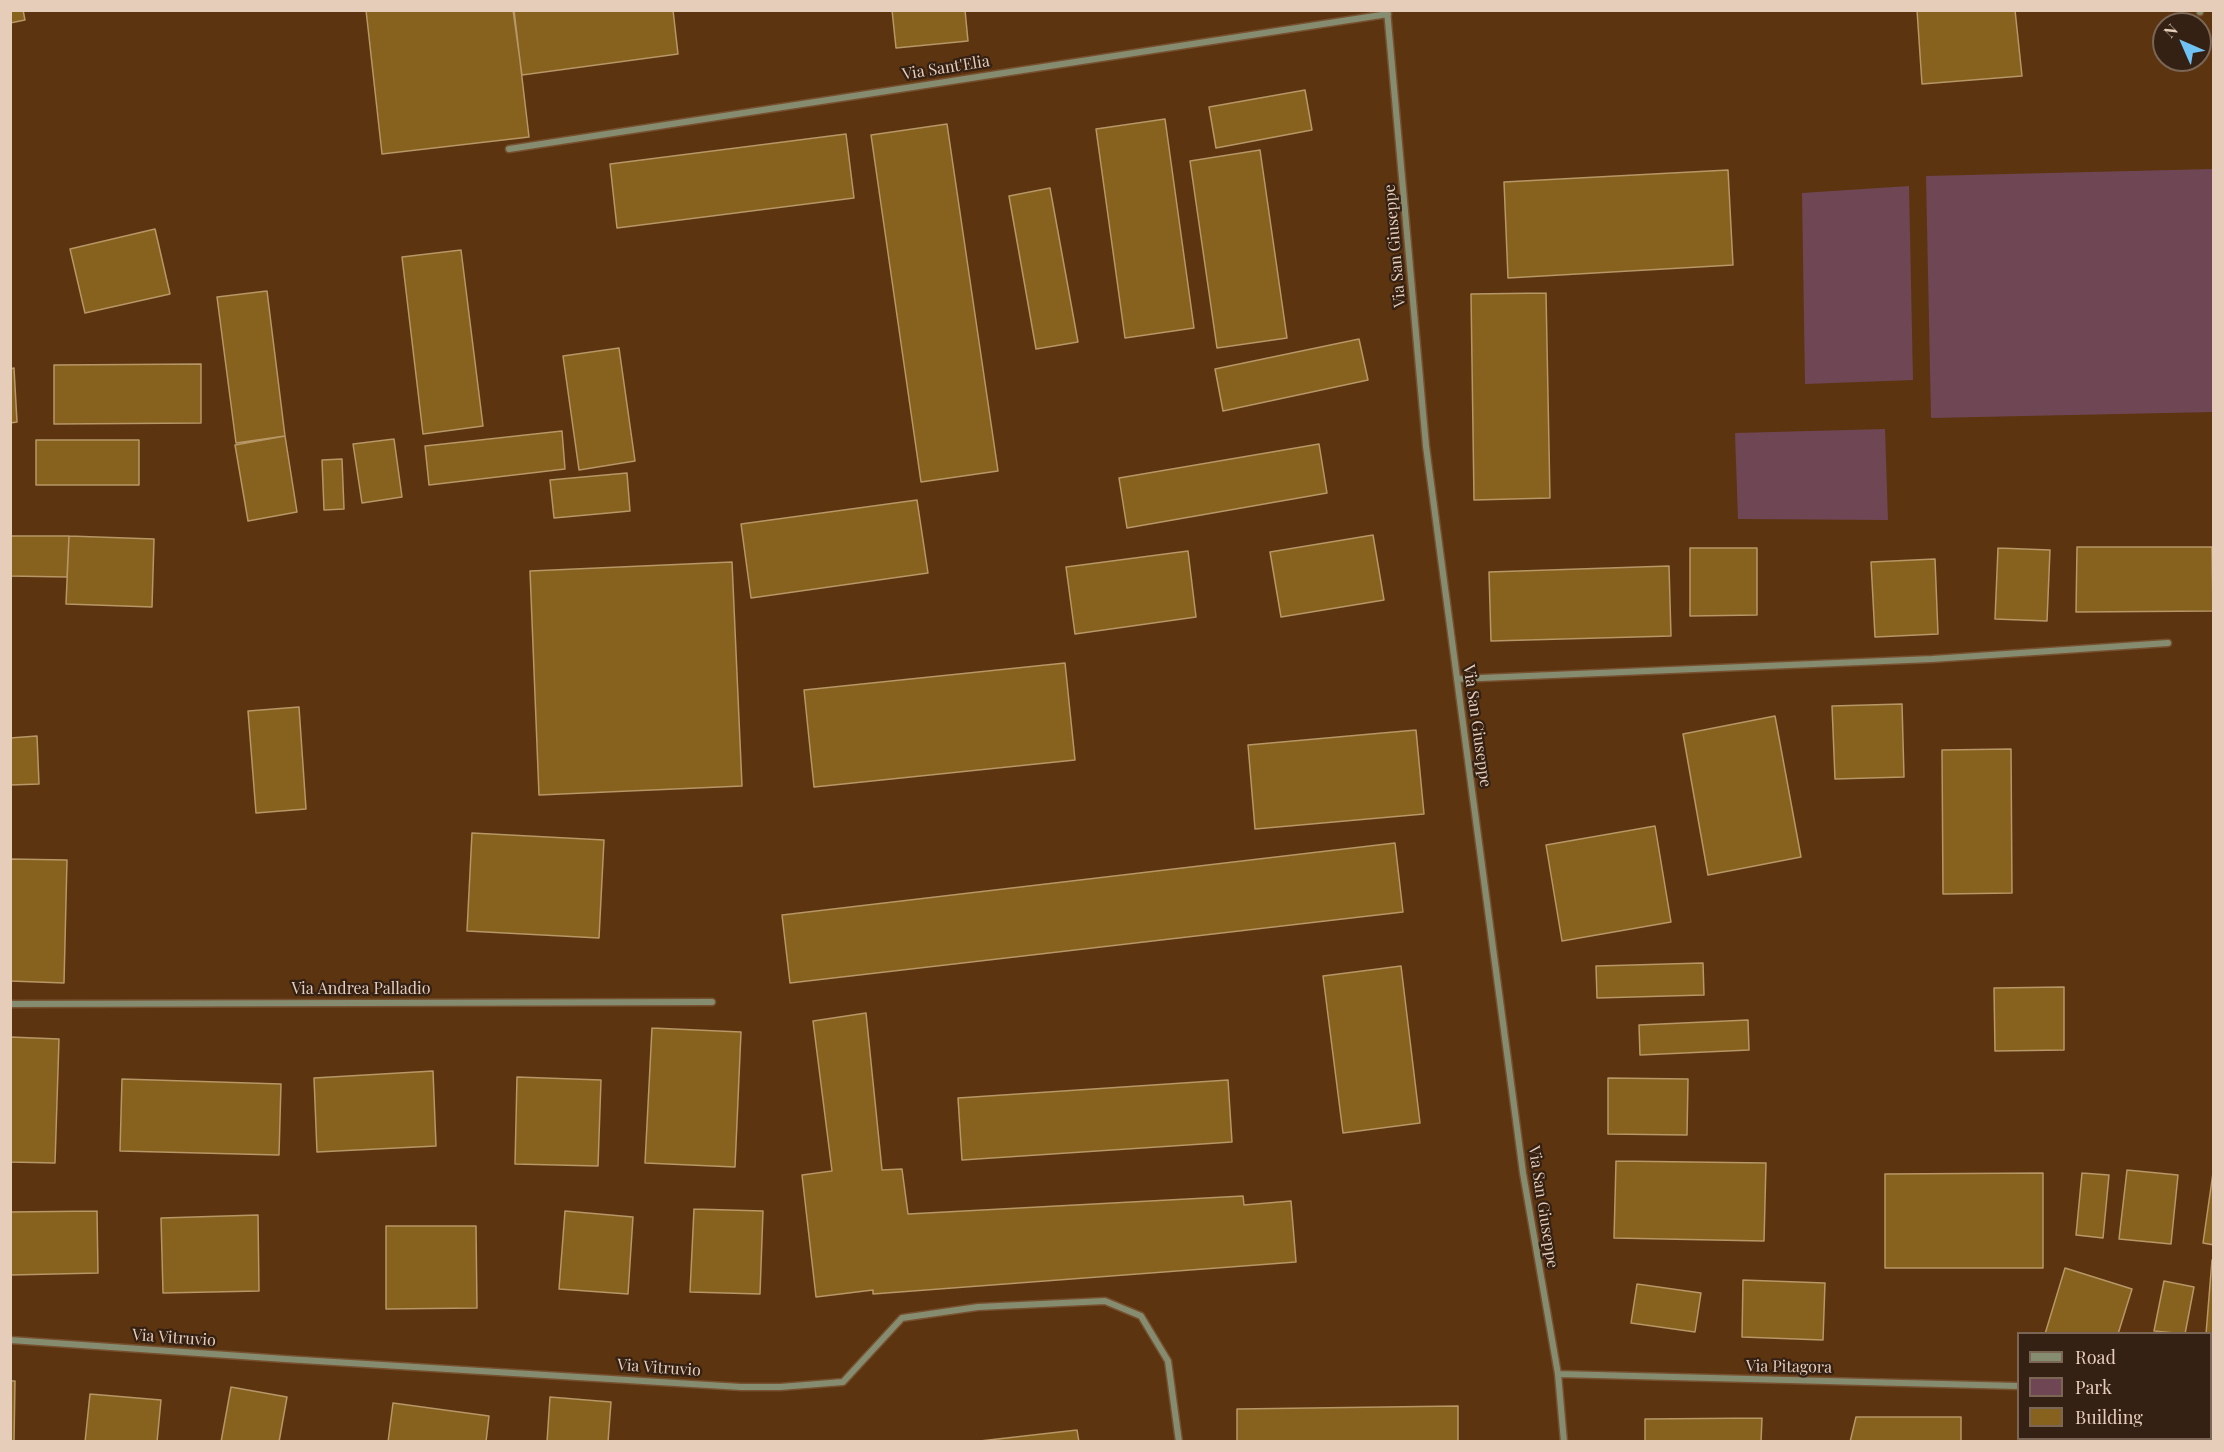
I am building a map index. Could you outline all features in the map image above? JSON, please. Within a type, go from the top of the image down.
[{"type":"street","name":"Via Sant'Elia","points":[[509,149],[1388,12]]},
{"type":"street","name":"Via San Giuseppe","points":[[1388,12],[1426,446],[1523,1173],[1558,1374],[1564,1442]]},
{"type":"street","points":[[1457,679],[1920,660],[2168,643]]},
{"type":"street","name":"Via Andrea Palladio","points":[[10,1004],[712,1002]]},
{"type":"street","name":"Via Vitruvio","points":[[10,1340],[741,1387],[780,1387],[843,1382],[902,1318],[978,1307],[1105,1300],[1141,1316],[1168,1361],[1179,1442]]},
{"type":"street","name":"Via Pitagora","points":[[1558,1374],[2017,1386]]},
{"type":"green space","points":[[2213,169],[2213,412],[1931,418],[1926,176]]},
{"type":"green space","points":[[1909,186],[1913,380],[1805,384],[1802,193]]},
{"type":"green space","points":[[1885,429],[1888,520],[1738,519],[1735,433]]},
{"type":"building","points":[[10,10],[23,10],[25,20],[10,23]]},
{"type":"building","points":[[366,10],[514,10],[529,137],[382,154]]},
{"type":"building","points":[[513,10],[673,10],[678,54],[522,75]]},
{"type":"building","points":[[892,10],[965,10],[968,41],[896,48]]},
{"type":"building","points":[[1917,10],[2015,10],[2022,76],[1922,84]]},
{"type":"building","points":[[1305,90],[1312,130],[1216,148],[1209,107]]},
{"type":"building","points":[[1165,119],[1194,328],[1125,338],[1096,129]]},
{"type":"building","points":[[947,124],[998,471],[921,482],[871,135]]},
{"type":"building","points":[[846,134],[854,198],[617,228],[610,164]]},
{"type":"building","points":[[1260,150],[1287,338],[1217,348],[1190,161]]},
{"type":"building","points":[[1728,170],[1733,265],[1508,278],[1504,182]]},
{"type":"building","points":[[1050,188],[1078,342],[1036,349],[1009,196]]},
{"type":"building","points":[[155,229],[170,294],[85,313],[70,249]]},
{"type":"building","points":[[461,250],[483,426],[423,434],[402,257]]},
{"type":"building","points":[[267,291],[285,436],[236,443],[217,297]]},
{"type":"building","points":[[1546,293],[1550,498],[1474,500],[1471,294]]},
{"type":"building","points":[[1359,339],[1368,380],[1223,411],[1215,369]]},
{"type":"building","points":[[619,348],[635,461],[579,470],[563,356]]},
{"type":"building","points":[[201,364],[201,423],[54,424],[54,365]]},
{"type":"building","points":[[14,368],[17,422],[10,423],[10,369]]},
{"type":"building","points":[[562,431],[565,469],[429,485],[425,446]]},
{"type":"building","points":[[285,436],[297,512],[248,521],[235,445]]},
{"type":"building","points":[[394,439],[402,497],[362,503],[353,444]]},
{"type":"building","points":[[36,440],[139,440],[139,485],[36,485]]},
{"type":"building","points":[[1319,444],[1327,493],[1127,528],[1119,478]]},
{"type":"building","points":[[342,459],[344,509],[324,510],[322,460]]},
{"type":"building","points":[[627,473],[630,511],[554,518],[550,480]]},
{"type":"building","points":[[917,500],[928,573],[751,598],[741,524]]},
{"type":"building","points":[[1373,535],[1384,600],[1281,617],[1270,552]]},
{"type":"building","points":[[10,536],[69,536],[67,577],[10,576]]},
{"type":"building","points":[[69,536],[154,539],[152,607],[66,604]]},
{"type":"building","points":[[2077,547],[2212,547],[2213,611],[2076,612]]},
{"type":"building","points":[[1690,548],[1757,548],[1757,615],[1690,616]]},
{"type":"building","points":[[1998,548],[2050,550],[2047,621],[1995,619]]},
{"type":"building","points":[[1188,551],[1196,617],[1075,634],[1066,567]]},
{"type":"building","points":[[1935,559],[1938,634],[1875,637],[1871,562]]},
{"type":"building","points":[[732,562],[742,786],[539,795],[530,571]]},
{"type":"building","points":[[1669,566],[1671,636],[1491,641],[1489,572]]},
{"type":"building","points":[[1065,663],[1075,760],[814,787],[804,690]]},
{"type":"building","points":[[1902,704],[1904,777],[1835,779],[1832,706]]},
{"type":"building","points":[[299,707],[306,809],[256,813],[248,711]]},
{"type":"building","points":[[1775,716],[1801,857],[1708,875],[1683,734]]},
{"type":"building","points":[[1416,730],[1424,814],[1255,829],[1248,745]]},
{"type":"building","points":[[37,736],[39,784],[10,785],[10,738]]},
{"type":"building","points":[[2011,749],[2012,893],[1943,894],[1942,750]]},
{"type":"building","points":[[1655,826],[1671,922],[1562,941],[1546,845]]},
{"type":"building","points":[[472,833],[604,840],[599,938],[467,931]]},
{"type":"building","points":[[1395,843],[1403,912],[790,983],[782,915]]},
{"type":"building","points":[[10,859],[67,860],[64,983],[10,981]]},
{"type":"building","points":[[1703,963],[1704,995],[1597,998],[1596,966]]},
{"type":"building","points":[[1401,966],[1420,1123],[1343,1133],[1323,976]]},
{"type":"building","points":[[2064,987],[2064,1050],[1995,1051],[1994,988]]},
{"type":"building","points":[[866,1013],[882,1170],[902,1169],[908,1214],[1243,1196],[1244,1205],[1291,1201],[1296,1262],[873,1294],[873,1290],[816,1297],[802,1175],[832,1171],[813,1021]]},
{"type":"building","points":[[1748,1020],[1749,1050],[1640,1055],[1639,1025]]},
{"type":"building","points":[[652,1028],[741,1032],[735,1167],[645,1163]]},
{"type":"building","points":[[10,1037],[59,1039],[55,1163],[10,1162]]},
{"type":"building","points":[[433,1071],[436,1146],[317,1152],[314,1078]]},
{"type":"building","points":[[517,1077],[601,1080],[598,1166],[515,1164]]},
{"type":"building","points":[[1608,1078],[1688,1079],[1687,1135],[1608,1134]]},
{"type":"building","points":[[122,1079],[281,1084],[279,1155],[120,1151]]},
{"type":"building","points":[[1228,1080],[1232,1142],[962,1160],[958,1098]]},
{"type":"building","points":[[1616,1161],[1766,1163],[1764,1241],[1614,1238]]},
{"type":"building","points":[[2214,1166],[2214,1245],[2203,1243]]},
{"type":"building","points":[[2127,1170],[2178,1175],[2171,1244],[2119,1239]]},
{"type":"building","points":[[2043,1173],[2043,1268],[1885,1268],[1885,1174]]},
{"type":"building","points":[[2082,1173],[2109,1175],[2103,1238],[2076,1235]]},
{"type":"building","points":[[694,1209],[763,1211],[760,1294],[690,1292]]},
{"type":"building","points":[[97,1211],[98,1273],[10,1275],[10,1212]]},
{"type":"building","points":[[565,1211],[633,1217],[628,1294],[559,1289]]},
{"type":"building","points":[[258,1215],[259,1291],[163,1293],[161,1218]]},
{"type":"building","points":[[386,1226],[476,1226],[477,1308],[386,1309]]},
{"type":"building","points":[[2212,1260],[2214,1260],[2214,1359],[2212,1359],[2212,1332],[2206,1332]]},
{"type":"building","points":[[2065,1268],[2132,1289],[2119,1332],[2046,1332]]},
{"type":"building","points":[[1743,1280],[1825,1283],[1823,1340],[1742,1337]]},
{"type":"building","points":[[2164,1281],[2194,1287],[2185,1332],[2154,1331]]},
{"type":"building","points":[[1637,1284],[1701,1293],[1695,1332],[1631,1323]]},
{"type":"building","points":[[10,1381],[15,1381],[14,1442],[10,1442]]},
{"type":"building","points":[[231,1387],[287,1397],[279,1442],[221,1442]]},
{"type":"building","points":[[90,1394],[161,1400],[157,1442],[85,1442]]},
{"type":"building","points":[[550,1397],[611,1402],[608,1442],[547,1442]]},
{"type":"building","points":[[393,1403],[489,1416],[486,1442],[388,1442]]},
{"type":"building","points":[[1458,1406],[1458,1442],[1237,1442],[1237,1409]]},
{"type":"building","points":[[1856,1417],[1961,1417],[1961,1442],[1850,1442]]},
{"type":"building","points":[[1762,1418],[1761,1442],[1645,1442],[1645,1419]]},
{"type":"building","points":[[1077,1430],[1079,1442],[971,1442]]},
{"type":"building","points":[[2212,1432],[2214,1433],[2214,1442],[2159,1442],[2159,1440],[2212,1440]]}]
